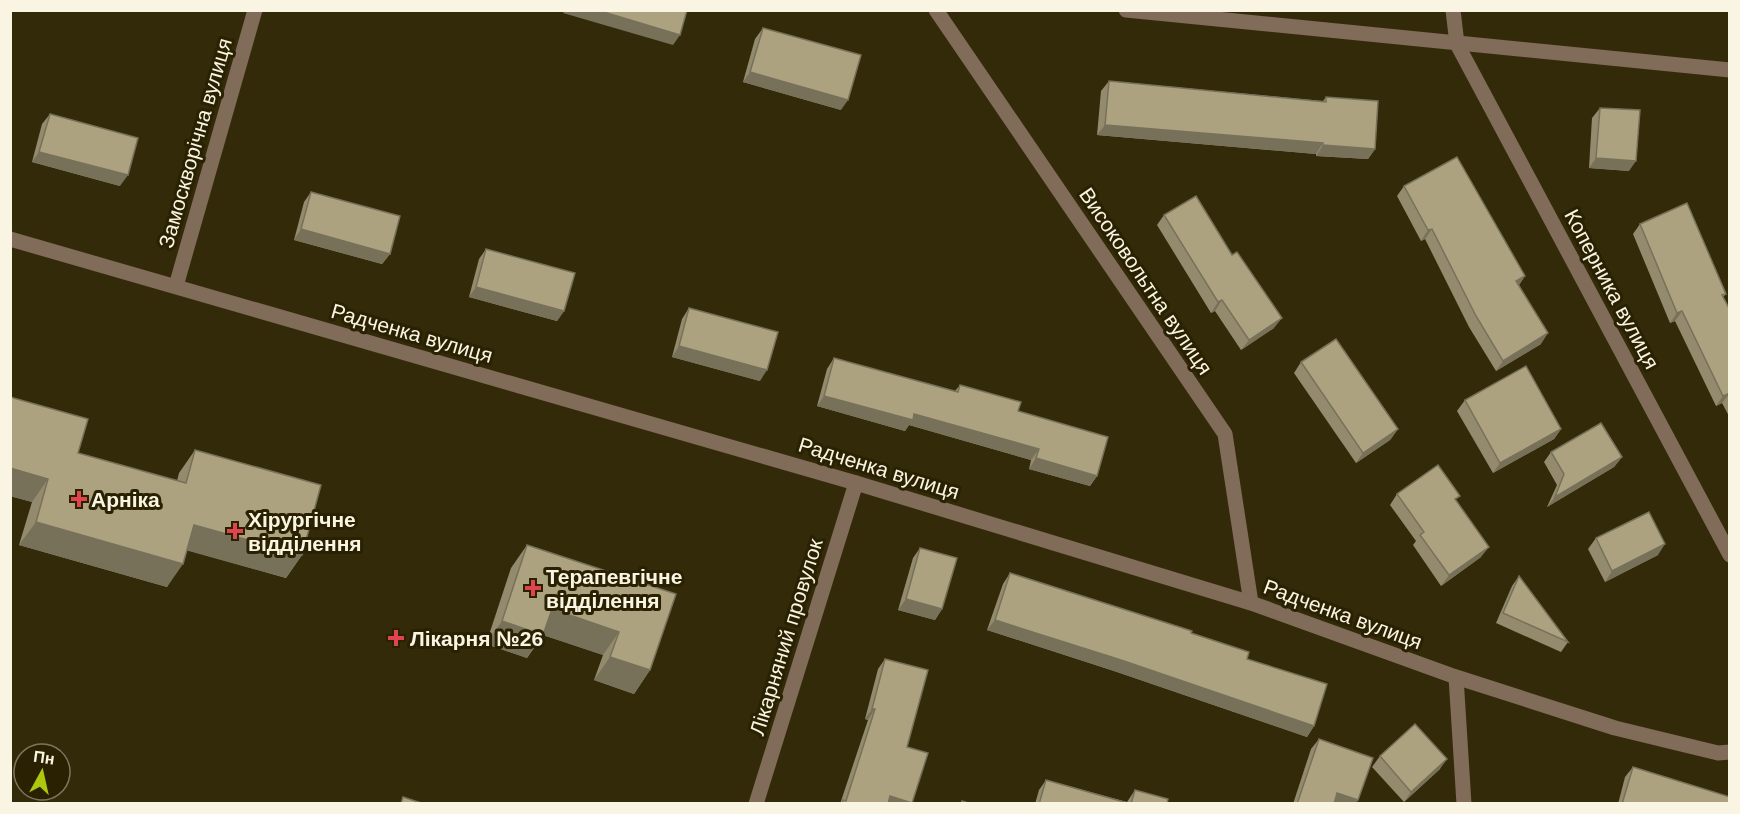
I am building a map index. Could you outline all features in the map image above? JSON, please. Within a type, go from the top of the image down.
[{"type":"street","name":"Замоскворічна вулиця","points":[[176,286],[255,10]]},
{"type":"street","name":"Високовольтна вулиця","points":[[936,10],[1225,434],[1251,603]]},
{"type":"street","points":[[1126,10],[1730,70]]},
{"type":"street","points":[[1453,10],[1457,44]]},
{"type":"street","name":"Коперника вулиця","points":[[1457,44],[1730,555]]},
{"type":"street","name":"Радченка вулиця","points":[[10,238],[856,483],[1251,603],[1456,676],[1615,728],[1718,753],[1730,752]]},
{"type":"street","name":"Лікарняний провулок","points":[[756,804],[856,483]]},
{"type":"street","points":[[1456,676],[1464,804]]},
{"type":"building","points":[[597,10],[687,10],[680,35]]},
{"type":"building","points":[[763,28],[861,55],[848,100],[750,72]]},
{"type":"building","points":[[1109,81],[1326,102],[1326,97],[1378,101],[1375,149],[1105,125]]},
{"type":"building","points":[[1600,108],[1640,110],[1636,161],[1596,158]]},
{"type":"building","points":[[50,114],[138,138],[128,175],[39,152]]},
{"type":"building","points":[[1457,157],[1525,276],[1516,281],[1548,333],[1503,361],[1476,316],[1432,229],[1428,230],[1404,186]]},
{"type":"building","points":[[311,192],[400,216],[390,254],[301,229]]},
{"type":"building","points":[[1196,196],[1232,255],[1237,252],[1282,318],[1249,340],[1222,300],[1218,302],[1164,215]]},
{"type":"building","points":[[1687,203],[1726,294],[1722,295],[1730,310],[1730,393],[1723,396],[1682,311],[1677,313],[1640,224]]},
{"type":"building","points":[[486,249],[575,273],[564,311],[476,287]]},
{"type":"building","points":[[689,308],[778,332],[767,370],[679,346]]},
{"type":"building","points":[[1336,339],[1398,429],[1363,453],[1301,362]]},
{"type":"building","points":[[834,358],[958,392],[960,385],[1021,402],[1018,411],[1108,437],[1097,476],[1036,458],[1039,449],[914,414],[913,420],[824,396]]},
{"type":"building","points":[[1526,366],[1561,429],[1500,463],[1465,400]]},
{"type":"building","points":[[10,397],[88,419],[78,453],[186,483],[195,450],[321,485],[302,555],[194,525],[183,564],[36,522],[48,479],[10,468]]},
{"type":"building","points":[[1601,423],[1622,457],[1555,497],[1564,474],[1551,452]]},
{"type":"building","points":[[1438,465],[1460,496],[1455,499],[1489,547],[1449,575],[1420,535],[1424,532],[1397,494]]},
{"type":"building","points":[[1649,512],[1665,544],[1612,571],[1596,538]]},
{"type":"building","points":[[527,545],[676,594],[650,670],[610,657],[619,632],[552,609],[543,635],[502,621]]},
{"type":"building","points":[[920,548],[957,558],[942,609],[906,599]]},
{"type":"building","points":[[1010,573],[1192,631],[1191,633],[1249,652],[1247,659],[1327,684],[1314,726],[995,620]]},
{"type":"building","points":[[1519,576],[1568,642],[1503,613]]},
{"type":"building","points":[[885,659],[928,670],[907,747],[928,753],[912,803],[890,796],[888,804],[842,804],[843,800],[846,801],[875,709],[872,709]]},
{"type":"building","points":[[1415,724],[1447,759],[1411,792],[1380,756]]},
{"type":"building","points":[[1319,739],[1373,758],[1358,800],[1337,793],[1334,804],[1297,804]]},
{"type":"building","points":[[1633,767],[1730,797],[1730,804],[1622,804]]},
{"type":"building","points":[[1046,780],[1131,804],[1039,804]]},
{"type":"building","points":[[1135,790],[1168,799],[1167,804],[1131,804]]},
{"type":"building","points":[[403,797],[424,804],[401,804]]},
{"type":"place","name":"Арніка","points":[[79,499]]},
{"type":"place","name":"Хірургічне відділення","points":[[235,531]]},
{"type":"place","name":"Терапевгічне відділення","points":[[533,588]]},
{"type":"place","name":"Лікарня №26","points":[[396,638]]}]
